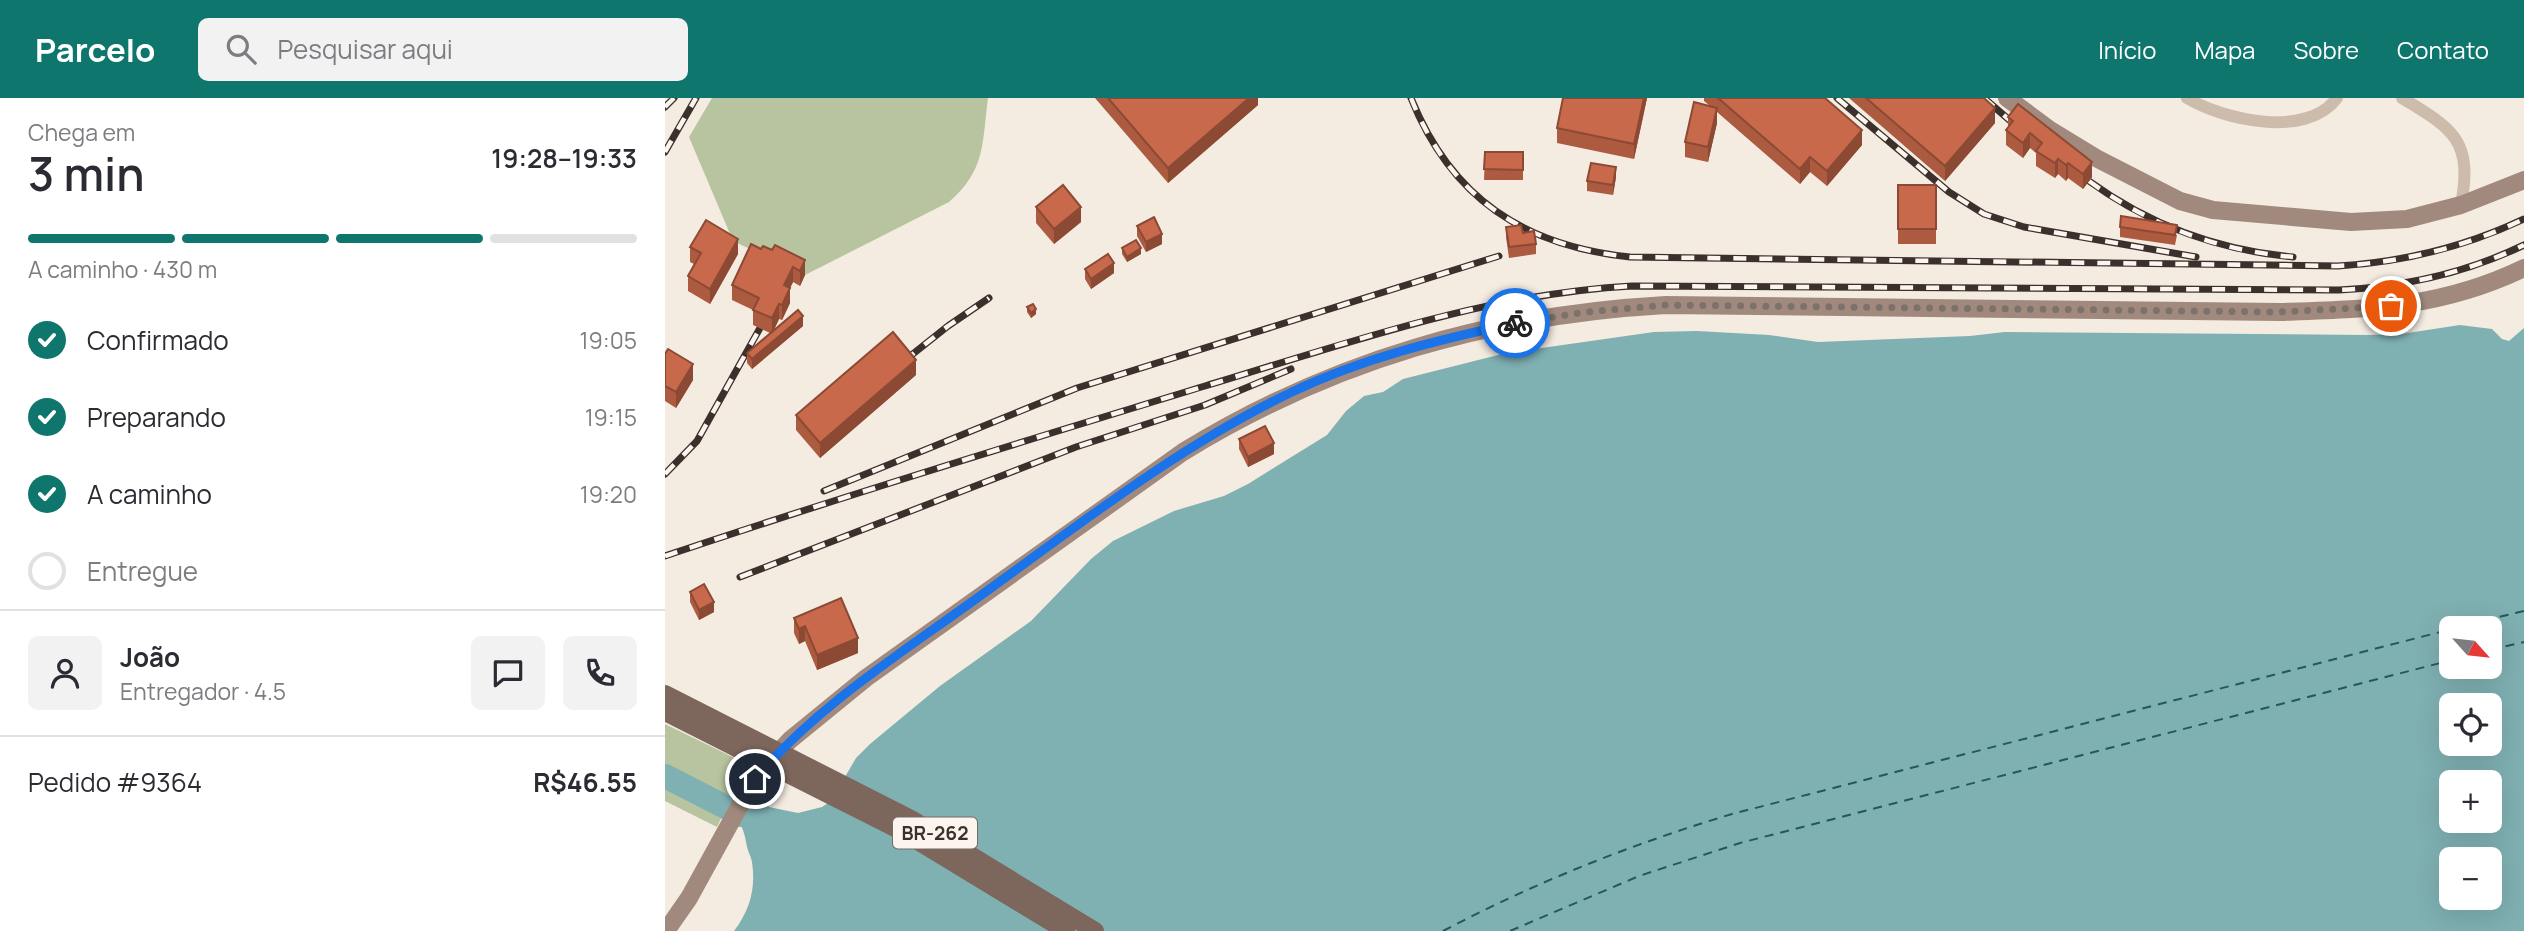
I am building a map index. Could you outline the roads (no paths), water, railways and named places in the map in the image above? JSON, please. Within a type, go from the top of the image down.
[{"type":"main road","name":"BR-262","points":[[665,692],[719,720],[766,752],[1066,931]]},
{"type":"main road","points":[[665,712],[766,752]]},
{"type":"main road","name":"BR-262","points":[[766,752],[941,836],[1095,931]]},
{"type":"street","points":[[2007,98],[2032,118],[2096,158],[2170,196],[2198,207],[2351,222],[2407,219],[2461,205],[2524,180]]},
{"type":"street","points":[[2187,98],[2218,113],[2237,118],[2281,122],[2305,118],[2321,111],[2337,98]]},
{"type":"street","points":[[2402,98],[2446,128],[2458,143],[2465,158],[2467,176],[2461,205]]},
{"type":"street","points":[[666,931],[689,898],[755,779],[790,740],[866,678],[1159,467],[1217,431],[1294,391],[1373,359],[1457,335],[1541,318],[1653,305],[2292,312],[2351,310],[2413,304],[2476,290],[2524,268]]},
{"type":"water","points":[[2460,325],[2492,329],[2502,339],[2509,341],[2524,328],[2524,931],[734,931],[748,907],[752,890],[752,862],[738,820],[753,792],[764,795],[769,807],[798,813],[822,807],[831,801],[856,758],[870,744],[940,686],[1031,621],[1091,559],[1113,541],[1174,511],[1224,496],[1248,484],[1327,435],[1346,411],[1364,396],[1383,392],[1403,379],[1506,353],[1654,332],[1697,331],[1769,335],[1818,342],[1970,336],[2005,332],[2401,334]]},
{"type":"waterway","points":[[665,776],[741,815]]},
{"type":"railway","points":[[665,107],[674,98]]},
{"type":"railway","points":[[665,152],[696,98]]},
{"type":"railway","points":[[1411,98],[1447,163],[1470,189],[1496,211],[1557,242],[1630,257],[2338,266],[2387,261],[2434,252],[2479,238],[2524,219]]},
{"type":"railway","points":[[1837,98],[1949,192],[1984,214],[2024,227],[2196,257]]},
{"type":"railway","points":[[1984,98],[2014,124]]},
{"type":"railway","points":[[2089,181],[2136,211],[2186,233],[2211,242],[2293,257]]},
{"type":"railway","points":[[665,556],[935,469],[1363,338],[1415,323],[1523,299],[1632,286],[2339,290],[2387,286],[2434,277],[2480,263],[2524,245]]},
{"type":"railway","points":[[824,491],[1077,388],[1499,256]]},
{"type":"railway","points":[[904,361],[989,298]]},
{"type":"railway","points":[[665,474],[697,441],[760,328]]},
{"type":"railway","points":[[740,577],[1076,447],[1205,405],[1291,369]]}]
